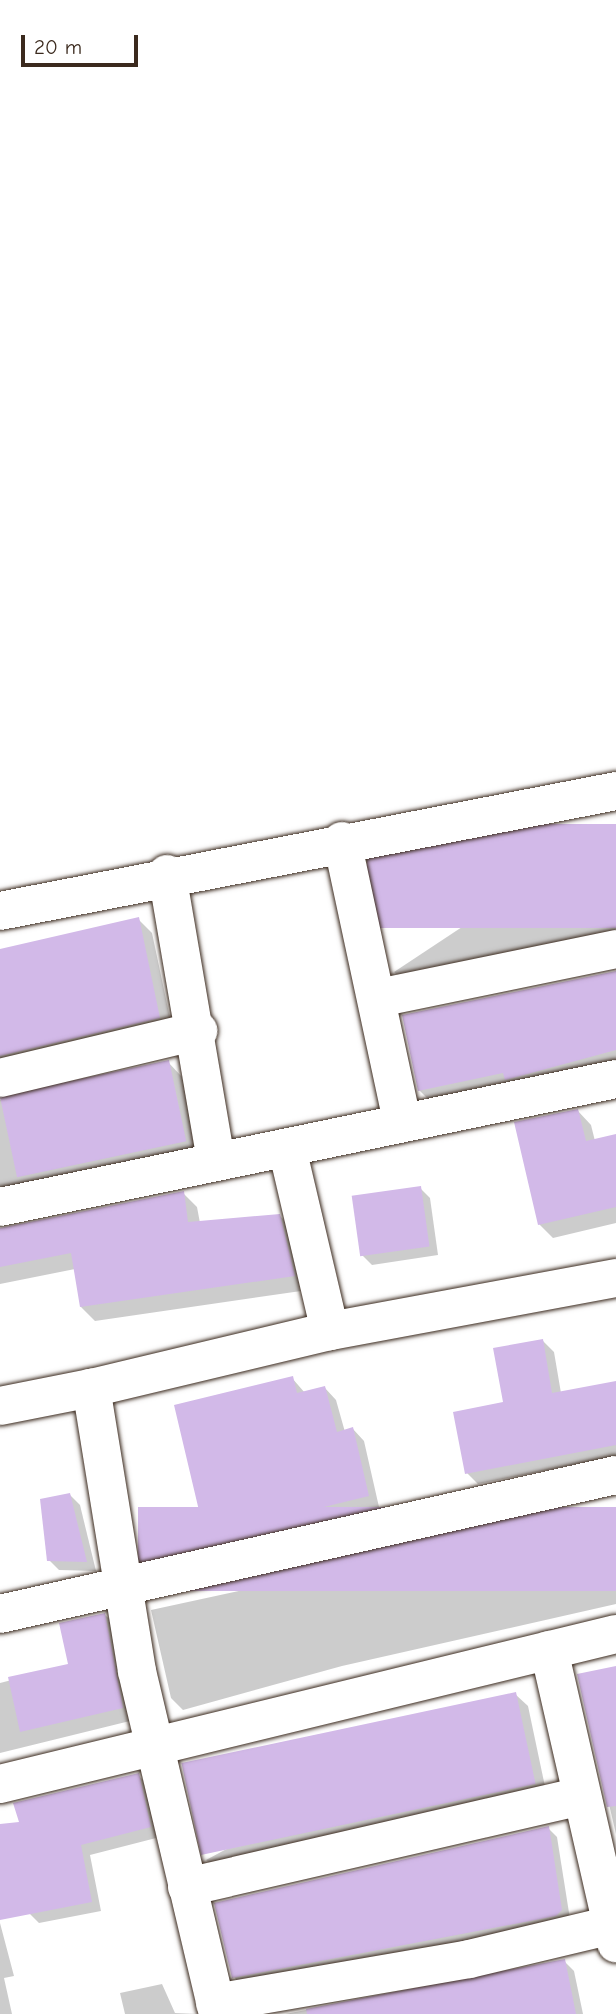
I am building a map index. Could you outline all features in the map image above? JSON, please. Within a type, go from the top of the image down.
[{"type":"street","points":[[0,911],[167,874],[616,790]]},
{"type":"street","points":[[342,841],[378,998],[402,1122]]},
{"type":"street","points":[[167,874],[198,1031],[216,1161]]},
{"type":"street","points":[[378,998],[616,949]]},
{"type":"street","points":[[0,1078],[198,1031]]},
{"type":"street","points":[[0,1207],[616,1079]]},
{"type":"street","points":[[287,1148],[330,1331]]},
{"type":"street","points":[[0,1406],[91,1388],[330,1331],[616,1278]]},
{"type":"street","points":[[91,1388],[153,1748],[216,2009],[469,1959],[614,1934],[549,1650]]},
{"type":"street","points":[[0,1614],[616,1475]]},
{"type":"street","points":[[0,1784],[616,1634]]},
{"type":"street","points":[[187,1887],[582,1796]]},
{"type":"building","points":[[367,824],[616,824],[616,928],[367,928]]},
{"type":"building","points":[[139,917],[160,1018],[0,1056],[0,949]]},
{"type":"building","points":[[616,971],[616,1050],[505,1080],[503,1073],[418,1091],[402,1015]]},
{"type":"building","points":[[169,1060],[186,1141],[17,1177],[0,1096]]},
{"type":"building","points":[[578,1109],[586,1141],[616,1134],[616,1207],[538,1225],[514,1122]]},
{"type":"building","points":[[421,1186],[429,1246],[360,1256],[352,1196]]},
{"type":"building","points":[[184,1191],[188,1222],[280,1214],[295,1276],[80,1307],[71,1253],[0,1267],[0,1228]]},
{"type":"building","points":[[543,1339],[552,1393],[616,1381],[616,1445],[465,1474],[453,1412],[503,1402],[493,1348]]},
{"type":"building","points":[[293,1376],[297,1393],[325,1386],[337,1432],[353,1427],[369,1496],[205,1536],[174,1405]]},
{"type":"building","points":[[70,1493],[87,1562],[47,1561],[40,1499]]},
{"type":"building","points":[[138,1507],[616,1507],[616,1591],[138,1591]]},
{"type":"building","points":[[105,1613],[123,1708],[20,1732],[8,1677],[68,1664],[59,1623]]},
{"type":"building","points":[[616,1666],[616,1806],[607,1807],[577,1674]]},
{"type":"building","points":[[516,1692],[536,1784],[201,1855],[181,1763]]},
{"type":"building","points":[[139,1773],[151,1827],[81,1845],[92,1902],[0,1920],[0,1824],[19,1822],[13,1803]]},
{"type":"building","points":[[549,1826],[562,1910],[556,1916],[232,1978],[214,1903]]},
{"type":"building","points":[[565,1959],[576,2014],[307,2014],[306,2009]]}]
